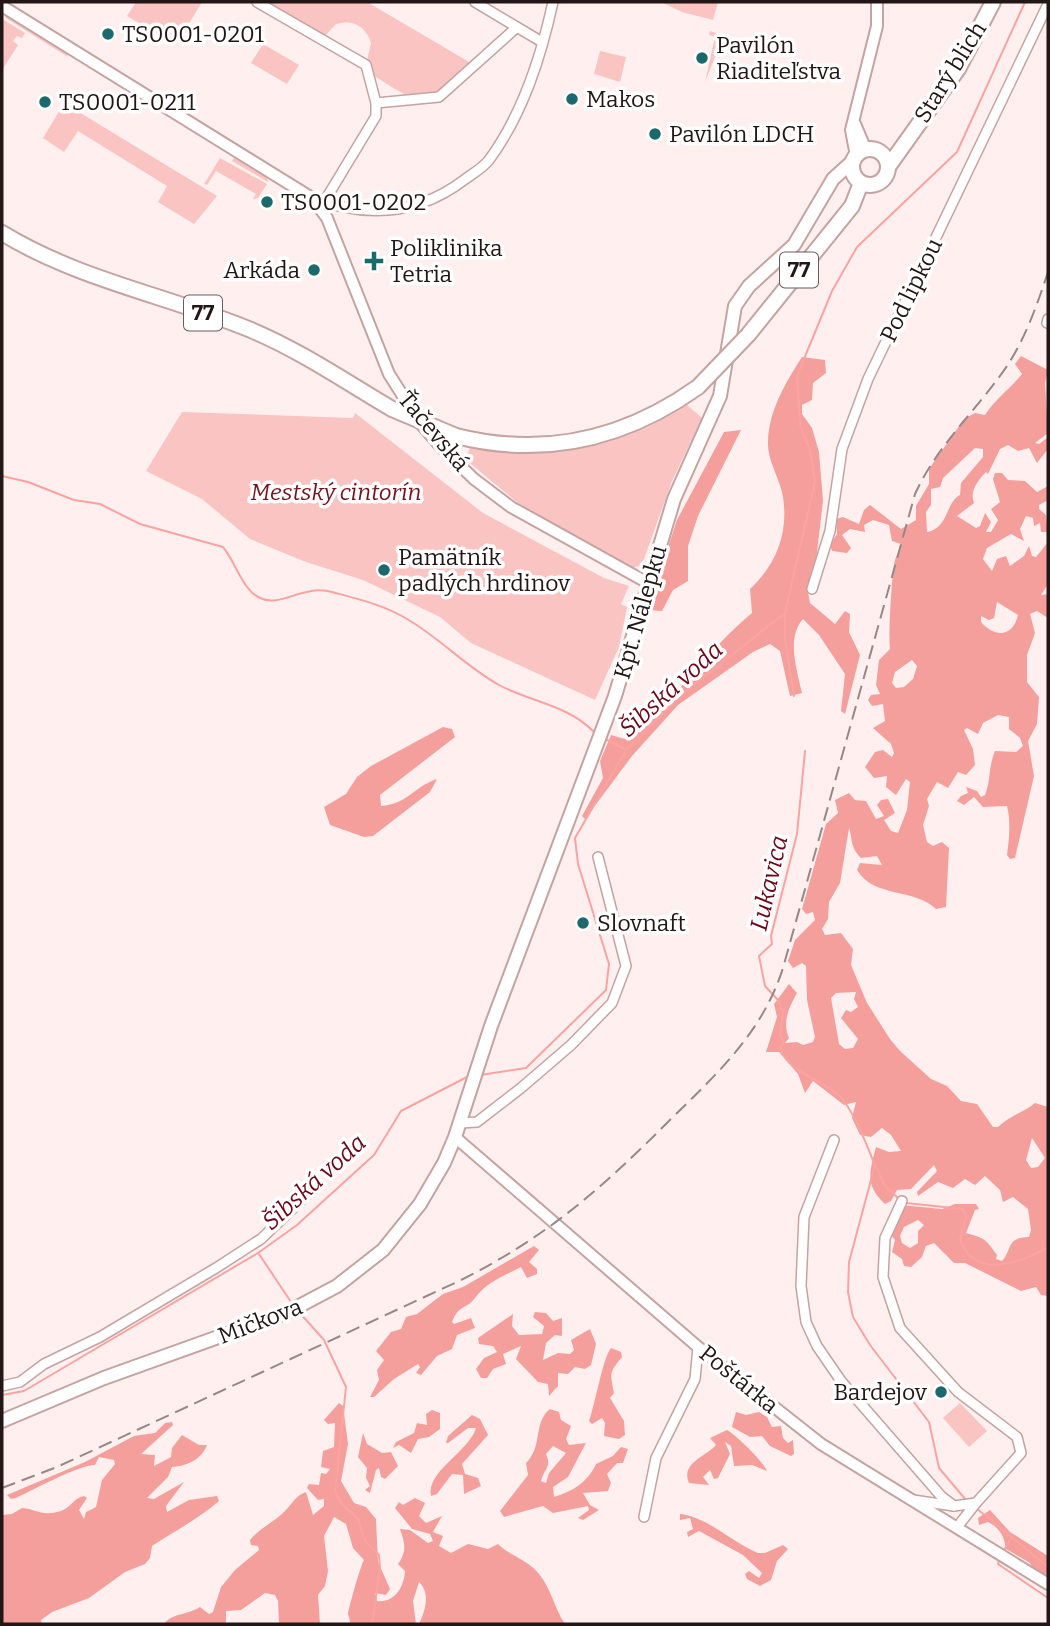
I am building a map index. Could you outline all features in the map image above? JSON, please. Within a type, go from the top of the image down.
[{"type":"main road","name":"Starý blich","points":[[888,167],[958,69],[993,2]]},
{"type":"main road","name":"Starý blich","points":[[864,154],[905,141]]},
{"type":"main road","points":[[864,154],[888,167]]},
{"type":"main road","name":"77","points":[[2,233],[68,266],[263,336],[392,409],[456,436],[503,446],[565,444],[631,427],[698,387],[748,335],[852,206],[863,181],[864,154]]},
{"type":"main road","name":"Kpt. Nálepku","points":[[455,1138],[477,1066],[605,723],[674,499],[713,412],[724,380],[729,332],[735,306],[749,286],[794,245],[833,179],[864,154]]},
{"type":"main road","name":"77","points":[[863,181],[882,181],[888,167]]},
{"type":"main road","points":[[828,188],[838,180],[863,181]]},
{"type":"main road","name":"Mičkova","points":[[2,1421],[104,1378],[298,1308],[337,1286],[383,1250],[420,1204],[455,1138]]},
{"type":"street","points":[[257,2],[366,65],[376,103],[376,117],[324,202]]},
{"type":"street","points":[[475,2],[516,29],[542,42]]},
{"type":"street","name":"Ťačevská","points":[[2,6],[312,198],[382,211],[419,206],[455,187],[488,162],[516,116],[553,2]]},
{"type":"street","points":[[864,154],[853,118],[877,26],[877,2]]},
{"type":"street","name":"Pod lipkou","points":[[812,589],[830,531],[842,449],[868,379],[1048,5]]},
{"type":"street","points":[[376,103],[439,97],[516,29]]},
{"type":"street","name":"Ťačevská","points":[[312,198],[327,218],[389,374],[420,423],[474,479],[511,507],[648,583]]},
{"type":"street","points":[[460,1123],[477,1122],[521,1088],[571,1045],[612,1003],[626,966],[598,858]]},
{"type":"street","name":"Poštárka","points":[[455,1138],[698,1347],[821,1444],[908,1499],[958,1526],[1048,1584]]},
{"type":"street","points":[[834,1140],[804,1217],[801,1286],[806,1322],[817,1346],[841,1381],[941,1496],[954,1506]]},
{"type":"street","points":[[2,1386],[20,1382],[44,1364],[120,1325],[216,1268],[261,1238],[308,1194]]},
{"type":"street","points":[[902,1201],[885,1238],[883,1277],[900,1328],[958,1392],[1017,1437],[1021,1453],[958,1526]]},
{"type":"street","points":[[644,1517],[656,1458],[695,1379],[698,1347]]},
{"type":"street","points":[[908,1499],[954,1506],[976,1503]]},
{"type":"green space","points":[[136,2],[202,2],[176,45],[127,16]]},
{"type":"green space","points":[[257,2],[367,2],[476,66],[434,97],[414,98],[368,72],[366,65],[371,43],[366,32],[358,25],[348,22],[336,24],[322,39]]},
{"type":"green space","points":[[661,2],[718,2],[713,20],[682,12]]},
{"type":"green space","points":[[4,13],[66,52],[68,57],[6,18]]},
{"type":"green space","points":[[2,19],[25,33],[22,38],[17,36],[13,41],[18,45],[2,70]]},
{"type":"green space","points":[[710,31],[716,33],[720,44],[705,82],[715,37],[709,35]]},
{"type":"green space","points":[[263,44],[299,65],[287,84],[251,63]]},
{"type":"green space","points":[[600,51],[626,57],[620,82],[594,74]]},
{"type":"green space","points":[[64,103],[217,196],[194,224],[158,202],[167,186],[78,131],[64,152],[43,138]]},
{"type":"green space","points":[[235,156],[267,176],[268,182],[232,161]]},
{"type":"green space","points":[[220,158],[267,184],[258,198],[253,199],[256,194],[216,171],[207,185],[204,184]]},
{"type":"green space","points":[[687,405],[702,418],[672,481],[644,559],[639,566],[632,568],[518,503],[465,459],[470,448],[557,451],[609,442],[635,433]]},
{"type":"green space","name":"Mestský cintorín","points":[[182,412],[353,418],[355,413],[483,513],[604,578],[629,586],[621,604],[627,607],[619,647],[595,700],[471,643],[440,617],[363,580],[306,562],[250,539],[202,499],[146,471]]},
{"type":"green space","points":[[960,1403],[987,1431],[969,1447],[943,1418]]},
{"type":"shaded area","points":[[1021,356],[1048,370],[1045,383],[1048,433],[1035,443],[1039,444],[1047,438],[1048,449],[1037,463],[1029,448],[1018,451],[1008,445],[1000,449],[988,474],[986,472],[975,486],[974,503],[957,516],[976,528],[980,526],[985,513],[991,522],[986,532],[991,532],[998,520],[991,509],[1000,502],[993,479],[995,473],[1002,473],[1008,480],[1025,481],[1037,492],[1048,486],[1048,500],[1039,505],[1039,509],[1046,515],[1048,532],[1041,532],[1040,523],[1034,526],[1033,518],[1026,516],[1020,529],[1024,541],[1011,534],[987,548],[983,559],[992,571],[997,559],[1006,556],[1010,566],[1024,556],[1029,546],[1032,556],[1036,557],[1048,542],[1048,584],[1041,595],[1048,594],[1048,618],[1037,611],[1030,614],[1035,633],[1027,655],[1027,682],[1039,697],[1037,724],[1028,741],[1034,776],[1015,858],[1010,859],[1007,855],[1007,806],[983,807],[974,797],[964,805],[957,801],[968,793],[966,787],[977,791],[981,797],[985,795],[995,751],[1016,752],[1023,746],[1020,738],[1009,729],[1009,717],[998,715],[983,723],[978,734],[967,728],[964,730],[973,749],[975,765],[966,775],[958,772],[948,788],[937,782],[927,799],[929,806],[923,825],[927,842],[933,846],[942,842],[949,848],[946,907],[936,909],[927,902],[883,889],[864,879],[857,870],[860,863],[882,865],[877,856],[861,858],[857,854],[849,828],[840,883],[829,902],[828,919],[822,929],[825,935],[841,933],[853,949],[851,965],[867,1003],[900,1051],[931,1079],[947,1086],[961,1101],[977,1104],[993,1127],[998,1127],[1035,1103],[1048,1107],[1048,1296],[1041,1295],[1036,1287],[1021,1291],[965,1263],[954,1263],[934,1243],[926,1246],[922,1257],[911,1267],[904,1266],[902,1259],[892,1252],[895,1240],[891,1235],[901,1205],[942,1209],[955,1204],[976,1204],[979,1209],[975,1210],[966,1233],[984,1240],[997,1255],[996,1259],[1002,1261],[1016,1239],[1029,1237],[1031,1230],[1028,1209],[1013,1197],[1003,1202],[1000,1190],[985,1176],[975,1185],[965,1179],[953,1188],[938,1182],[918,1196],[917,1192],[937,1171],[934,1165],[911,1189],[897,1190],[891,1201],[885,1204],[874,1190],[870,1177],[876,1147],[889,1152],[901,1151],[891,1135],[882,1128],[871,1137],[860,1135],[852,1118],[856,1102],[844,1105],[813,1081],[805,1093],[798,1074],[779,1052],[766,1052],[777,1017],[774,1004],[789,984],[797,993],[787,1015],[789,1038],[785,1043],[797,1042],[803,1045],[813,1042],[815,1037],[807,1000],[806,966],[802,963],[793,968],[788,961],[795,940],[815,920],[813,912],[806,914],[802,909],[826,824],[838,813],[835,800],[849,793],[855,800],[866,801],[876,819],[884,816],[877,805],[881,800],[888,799],[895,813],[884,820],[891,831],[898,833],[907,810],[910,782],[906,779],[896,795],[886,787],[887,776],[874,778],[865,767],[875,752],[883,750],[892,757],[894,753],[891,744],[873,728],[885,721],[883,704],[872,706],[868,700],[871,695],[880,694],[876,685],[879,660],[890,649],[893,577],[901,544],[892,541],[889,525],[873,520],[864,525],[865,532],[850,529],[842,535],[851,548],[847,553],[832,551],[830,545],[837,534],[836,519],[843,517],[859,524],[864,510],[870,505],[901,529],[916,520],[916,506],[929,484],[929,469],[964,419],[975,413],[985,415],[1022,374],[1015,364]],"holes":[[[975,448],[983,449],[983,457],[961,483],[960,495],[943,521],[934,530],[927,532],[926,512],[931,505],[931,489],[940,487],[943,478]],[[997,602],[1018,615],[1012,628],[1003,633],[986,627],[981,622],[981,616],[989,620],[994,618]],[[912,660],[917,666],[913,679],[904,687],[896,688],[892,683],[895,672]],[[856,992],[854,999],[858,1007],[851,1012],[846,1010],[841,1018],[858,1039],[853,1048],[845,1049],[839,1044],[831,998],[836,993]],[[1032,1138],[1045,1158],[1038,1167],[1031,1168],[1026,1160]],[[918,1220],[924,1225],[918,1231],[918,1243],[910,1248],[902,1243],[900,1236],[904,1227]]]},
{"type":"shaded area","points":[[802,357],[825,360],[826,373],[813,383],[812,400],[802,405],[802,414],[812,428],[819,452],[823,501],[815,569],[808,592],[810,603],[835,624],[845,611],[850,614],[849,632],[860,655],[845,714],[841,711],[845,674],[819,635],[803,619],[795,635],[794,645],[802,693],[790,696],[780,651],[770,644],[753,652],[678,705],[632,756],[585,819],[582,816],[603,778],[600,761],[611,735],[628,740],[752,613],[750,589],[768,569],[783,533],[782,492],[769,454],[771,418],[779,397]]},
{"type":"shaded area","points":[[741,430],[698,516],[688,546],[688,581],[673,590],[662,611],[647,610],[677,520],[724,432]]},
{"type":"shaded area","points":[[443,727],[452,729],[455,737],[380,795],[381,806],[398,802],[437,779],[430,792],[373,836],[364,837],[330,825],[324,807],[346,794],[357,777],[371,766]]},
{"type":"shaded area","points":[[534,1246],[539,1250],[529,1262],[537,1269],[537,1274],[527,1278],[521,1267],[490,1284],[457,1312],[452,1322],[454,1324],[471,1318],[475,1328],[457,1335],[452,1349],[437,1356],[421,1375],[416,1373],[420,1367],[418,1364],[394,1379],[374,1397],[370,1397],[379,1380],[377,1370],[384,1360],[376,1351],[391,1332],[401,1329],[406,1317],[417,1314],[443,1294],[463,1287]]},
{"type":"shaded area","points":[[535,1312],[546,1313],[553,1321],[562,1318],[562,1336],[555,1335],[546,1343],[543,1360],[558,1353],[570,1354],[574,1350],[571,1340],[590,1329],[596,1344],[591,1365],[585,1369],[575,1367],[568,1374],[558,1373],[558,1386],[549,1396],[548,1384],[538,1382],[516,1359],[521,1346],[503,1354],[506,1364],[493,1369],[487,1378],[481,1378],[476,1369],[484,1358],[497,1352],[493,1346],[479,1344],[478,1338],[513,1314],[512,1326],[519,1335],[542,1334],[544,1326],[533,1317]]},
{"type":"shaded area","points":[[611,1348],[621,1352],[622,1357],[612,1373],[614,1393],[610,1398],[624,1421],[625,1435],[619,1439],[604,1436],[605,1423],[602,1418],[592,1424],[589,1421]]},
{"type":"shaded area","points":[[339,1403],[343,1406],[348,1444],[341,1481],[354,1503],[366,1507],[376,1519],[378,1562],[390,1589],[386,1595],[375,1593],[377,1601],[394,1597],[403,1583],[405,1571],[398,1564],[404,1550],[400,1529],[410,1530],[428,1543],[433,1541],[430,1534],[412,1529],[395,1508],[399,1502],[403,1505],[415,1498],[425,1503],[419,1516],[426,1523],[442,1516],[433,1532],[443,1536],[439,1546],[451,1553],[468,1544],[488,1549],[498,1544],[535,1569],[547,1586],[565,1624],[419,1624],[426,1597],[419,1582],[413,1601],[416,1624],[350,1624],[348,1614],[364,1560],[353,1548],[346,1524],[334,1517],[324,1536],[328,1571],[325,1586],[318,1595],[320,1624],[279,1624],[278,1601],[275,1595],[265,1593],[241,1610],[226,1611],[226,1624],[164,1624],[171,1618],[200,1607],[209,1614],[213,1612],[221,1587],[235,1570],[259,1550],[258,1546],[251,1545],[250,1540],[281,1515],[299,1495],[306,1492],[313,1515],[324,1506],[324,1499],[318,1500],[307,1488],[309,1484],[319,1485],[321,1473],[326,1474],[330,1469],[321,1467],[323,1451],[334,1447],[335,1423],[328,1424],[324,1420]]},
{"type":"shaded area","points":[[550,1409],[559,1412],[561,1420],[571,1426],[566,1439],[569,1445],[586,1443],[568,1477],[553,1487],[554,1497],[579,1485],[596,1464],[613,1456],[621,1447],[628,1449],[623,1463],[617,1463],[607,1474],[611,1483],[608,1491],[583,1493],[590,1505],[599,1510],[583,1520],[578,1518],[589,1510],[588,1506],[553,1513],[543,1506],[504,1517],[500,1511],[528,1475],[526,1463],[535,1450],[545,1414]],"holes":[[[553,1446],[566,1453],[549,1473],[546,1483],[541,1481],[548,1465],[546,1454]]]},
{"type":"shaded area","points":[[432,1410],[440,1413],[440,1429],[429,1437],[418,1439],[411,1453],[399,1445],[393,1448],[396,1442],[414,1433],[417,1423],[427,1425],[426,1414]]},
{"type":"shaded area","points":[[736,1412],[746,1415],[759,1412],[767,1417],[772,1427],[781,1426],[783,1438],[788,1443],[793,1440],[794,1454],[791,1456],[770,1446],[762,1436],[750,1437],[732,1427]]},
{"type":"shaded area","points":[[472,1415],[480,1419],[488,1435],[462,1464],[465,1474],[478,1478],[481,1486],[464,1494],[463,1475],[452,1474],[437,1494],[431,1496],[435,1478],[472,1437],[476,1428],[468,1428],[446,1443],[448,1436]]},
{"type":"shaded area","points":[[172,1422],[173,1425],[141,1454],[155,1455],[154,1466],[171,1457],[172,1448],[182,1435],[199,1445],[207,1445],[201,1455],[192,1462],[172,1467],[168,1477],[147,1498],[154,1499],[184,1482],[166,1506],[167,1512],[189,1500],[217,1496],[219,1501],[152,1546],[150,1558],[145,1564],[125,1572],[89,1598],[52,1612],[41,1620],[42,1624],[2,1624],[2,1515],[12,1514],[22,1508],[54,1513],[64,1510],[84,1496],[87,1498],[79,1510],[84,1519],[86,1512],[96,1507],[102,1480],[115,1464],[114,1460],[99,1457],[95,1465],[67,1473],[16,1498],[11,1499],[7,1495],[85,1462],[134,1436],[155,1433],[165,1423]]},
{"type":"shaded area","points":[[727,1430],[749,1449],[767,1471],[752,1465],[734,1466],[731,1446],[725,1442],[730,1454],[718,1478],[714,1479],[710,1470],[703,1477],[709,1485],[689,1483],[687,1476],[691,1465],[716,1445],[710,1438]]},
{"type":"shaded area","points":[[363,1433],[367,1444],[382,1453],[391,1452],[398,1466],[385,1479],[381,1477],[379,1468],[376,1470],[370,1493],[365,1490],[370,1486],[366,1478],[367,1468],[358,1457]]},
{"type":"shaded area","points":[[990,1510],[1010,1532],[1048,1556],[1048,1590],[1041,1587],[1030,1563],[1006,1549],[1003,1536],[996,1527],[988,1522],[979,1525],[978,1518]]},
{"type":"shaded area","points":[[680,1514],[710,1525],[758,1553],[765,1553],[783,1545],[788,1549],[777,1561],[771,1580],[760,1586],[747,1579],[745,1574],[749,1571],[759,1578],[762,1573],[743,1555],[699,1531],[688,1537],[687,1532],[693,1529],[690,1518],[680,1520]]},
{"type":"waterway","name":"Šibská voda","points":[[480,1075],[526,1068],[606,990],[609,964],[578,864],[575,838],[626,750],[682,694],[785,613],[815,482],[810,450],[800,425],[797,376],[832,291],[857,247],[957,152],[1025,2]]},
{"type":"waterway","points":[[2,476],[28,482],[74,500],[100,504],[140,524],[223,547],[249,589],[260,598],[276,600],[321,590],[389,610],[419,627],[499,685],[561,710],[594,732]]},
{"type":"waterway","name":"Lukavica","points":[[785,613],[785,639],[794,696]]},
{"type":"waterway","points":[[605,739],[625,749]]},
{"type":"waterway","name":"Lukavica","points":[[805,751],[797,834],[771,936],[772,944],[759,956],[765,986],[778,1000],[783,1012],[780,1034],[784,1043],[780,1047],[784,1056],[799,1070],[843,1100],[857,1123],[875,1165],[849,1262],[848,1292],[853,1317],[870,1345],[929,1422],[939,1468],[966,1500]]},
{"type":"waterway","name":"Šibská voda","points":[[2,1395],[24,1391],[258,1253],[297,1225],[374,1155],[401,1111],[467,1077]]},
{"type":"waterway","points":[[876,1167],[885,1186],[899,1199]]},
{"type":"waterway","points":[[906,1203],[963,1209],[966,1217],[960,1240],[967,1252],[976,1260],[987,1264],[1012,1262],[1048,1247]]},
{"type":"waterway","points":[[259,1254],[293,1305]]},
{"type":"waterway","points":[[299,1312],[324,1340],[346,1387],[335,1491],[341,1503],[358,1519],[365,1541],[379,1555],[380,1569],[372,1624]]},
{"type":"waterway","name":"Lukavica","points":[[976,1508],[1048,1567]]},
{"type":"waterway","points":[[1003,1552],[1011,1538]]},
{"type":"waterway","points":[[999,1560],[998,1564],[1048,1598]]},
{"type":"railway","points":[[2,1488],[57,1467],[490,1265],[547,1228],[598,1188],[723,1067],[764,1012],[783,968],[915,494],[935,459],[1014,355],[1048,272]]},
{"type":"place","name":"TS0001-0201","points":[[108,34]]},
{"type":"place","name":"Pavilón Riaditeľstva","points":[[702,58]]},
{"type":"place","name":"Makos","points":[[572,99]]},
{"type":"place","name":"TS0001-0211","points":[[45,102]]},
{"type":"place","name":"Pavilón LDCH","points":[[655,134]]},
{"type":"place","name":"TS0001-0202","points":[[267,202]]},
{"type":"place","name":"Poliklinika Tetria","points":[[374,261]]},
{"type":"place","name":"Arkáda","points":[[314,270]]},
{"type":"place","name":"Pamätník padlých hrdinov","points":[[384,570]]},
{"type":"place","name":"Slovnaft","points":[[583,923]]},
{"type":"place","name":"Bardejov","points":[[941,1392]]}]
